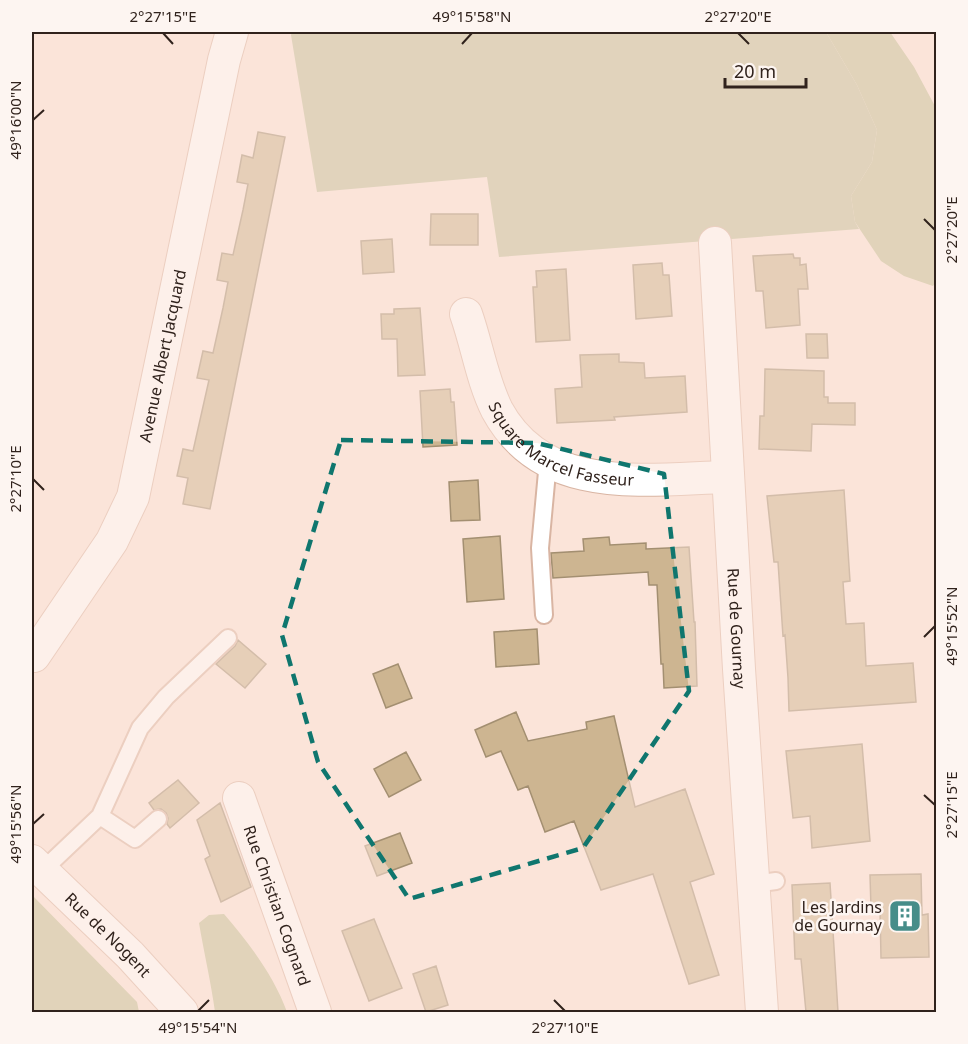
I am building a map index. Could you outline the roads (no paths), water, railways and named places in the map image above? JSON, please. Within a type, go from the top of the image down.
[{"type":"street","name":"Avenue Albert Jacquard","points":[[33,655],[112,541],[133,497],[224,60],[232,32]]},
{"type":"street","name":"Rue de Gournay","points":[[715,243],[728,477],[764,883],[762,1012]]},
{"type":"street","name":"Square Marcel Fasseur","points":[[465,314],[476,341],[484,376],[497,410],[519,440],[548,461],[566,470],[606,479],[728,477]]},
{"type":"street","name":"Rue Christian Cognard","points":[[239,798],[315,1012]]},
{"type":"street","name":"Rue de Nogent","points":[[37,866],[130,955],[182,1012]]},
{"type":"lane","points":[[544,615],[540,548],[548,461]]},
{"type":"lane","points":[[37,866],[100,816],[140,728],[166,697],[228,638]]},
{"type":"lane","points":[[100,816],[135,839],[158,819]]},
{"type":"place","name":"Les Jardins de Gournay","points":[[905,916]]}]
